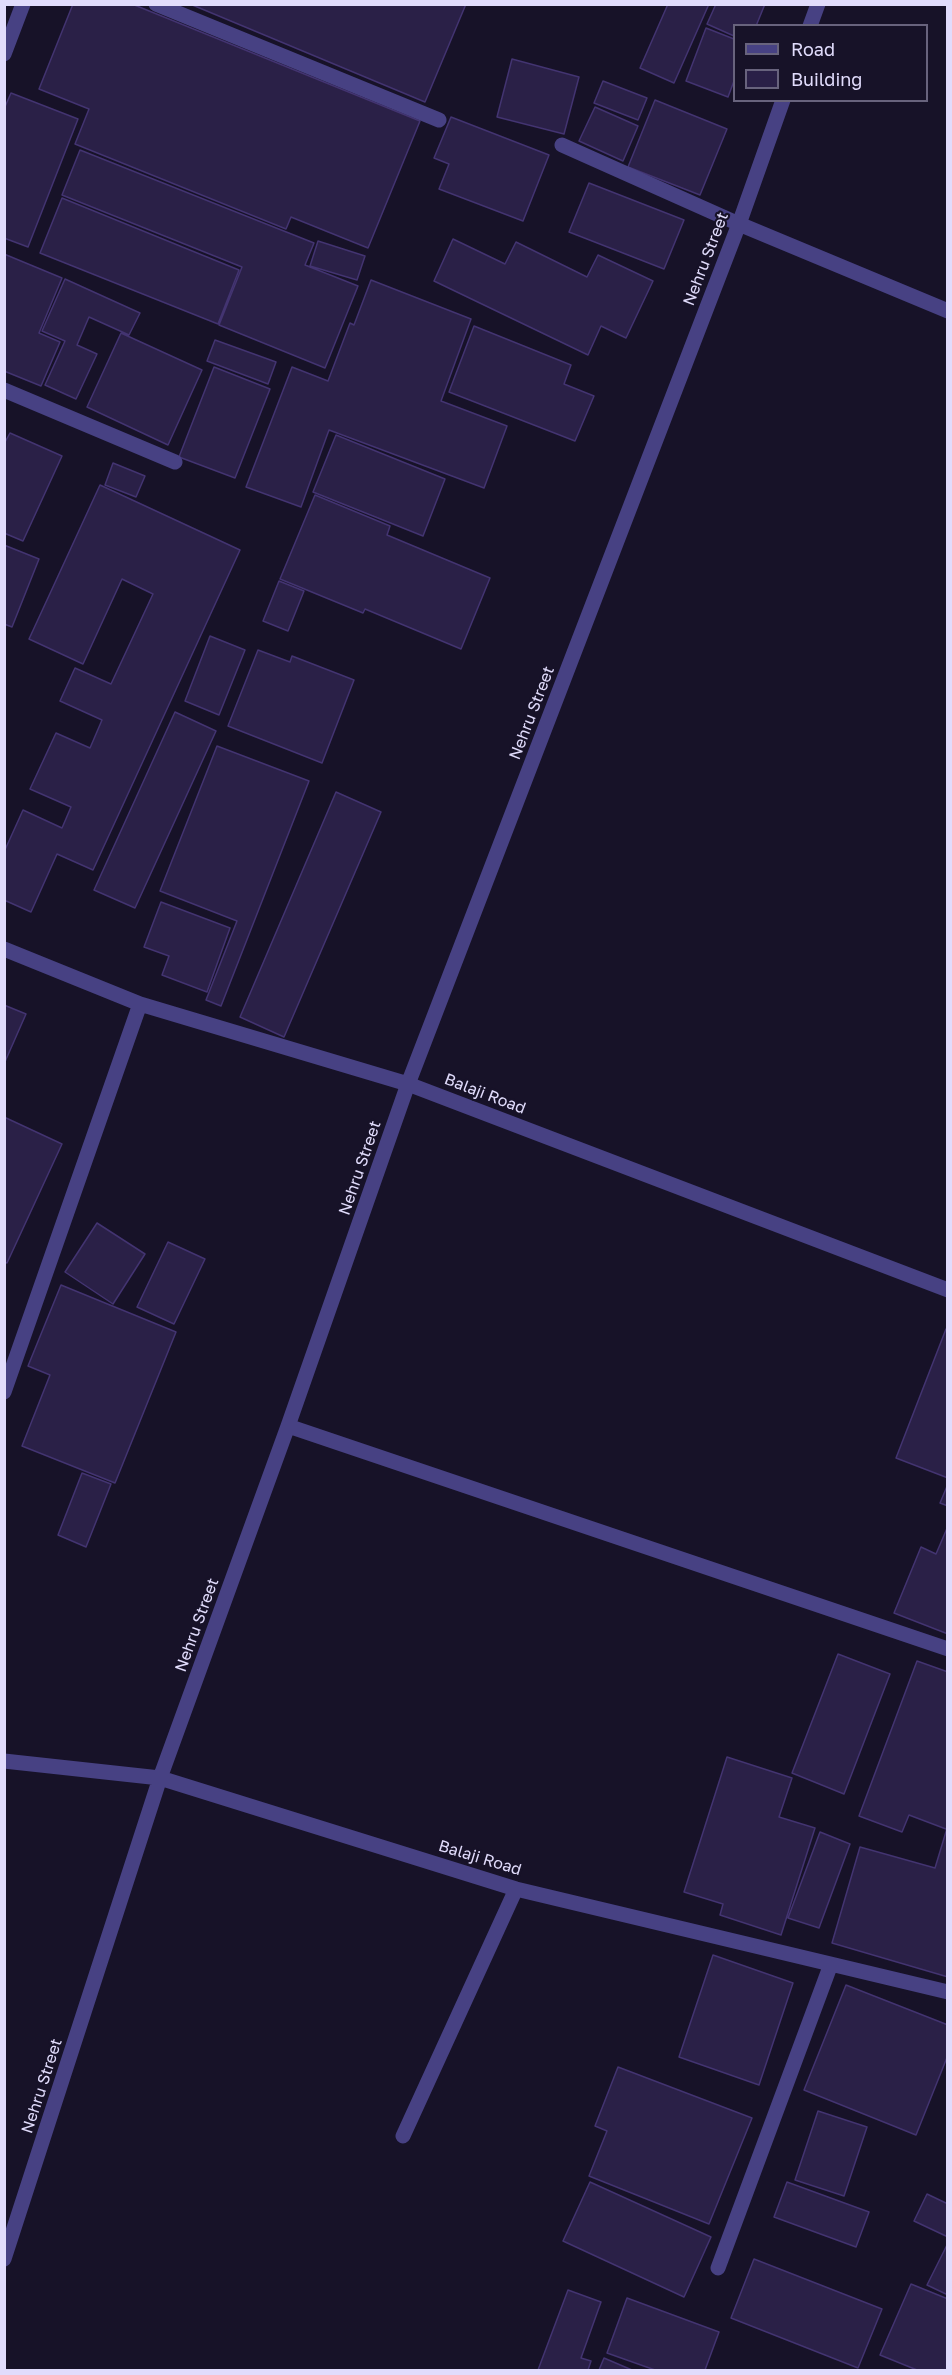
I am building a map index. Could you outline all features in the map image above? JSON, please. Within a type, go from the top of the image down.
[{"type":"street","points":[[4,54],[23,4]]},
{"type":"street","points":[[156,4],[439,120]]},
{"type":"street","points":[[811,24],[818,4]]},
{"type":"street","name":"Nehru Street","points":[[6,2249],[160,1778],[288,1426],[408,1084],[739,224],[782,102]]},
{"type":"street","points":[[562,145],[739,224],[948,311]]},
{"type":"street","points":[[4,390],[175,462]]},
{"type":"street","name":"Balaji Road","points":[[4,949],[141,1004],[408,1084],[948,1290]]},
{"type":"street","points":[[4,1392],[141,1004]]},
{"type":"street","points":[[288,1426],[948,1649]]},
{"type":"street","name":"Balaji Road","points":[[4,1761],[160,1778],[516,1889],[948,1992]]},
{"type":"street","points":[[403,2136],[516,1889]]},
{"type":"street","points":[[718,2268],[831,1964]]},
{"type":"building","points":[[73,4],[132,4],[420,121],[368,248],[291,217],[286,229],[75,144],[89,109],[39,89]]},
{"type":"building","points":[[190,4],[466,4],[425,102]]},
{"type":"building","points":[[668,4],[709,4],[674,83],[640,68]]},
{"type":"building","points":[[716,4],[765,4],[757,24],[733,24],[733,36],[707,24]]},
{"type":"building","points":[[706,28],[733,39],[733,84],[728,97],[686,81]]},
{"type":"building","points":[[512,59],[579,77],[564,134],[497,117]]},
{"type":"building","points":[[603,81],[647,98],[638,120],[594,103]]},
{"type":"building","points":[[11,93],[78,119],[28,247],[4,238],[4,109]]},
{"type":"building","points":[[655,100],[727,129],[700,195],[628,167]]},
{"type":"building","points":[[595,107],[638,126],[623,161],[579,141]]},
{"type":"building","points":[[451,117],[549,155],[523,221],[439,189],[449,164],[434,158]]},
{"type":"building","points":[[80,150],[314,243],[305,265],[358,286],[325,368],[219,325],[242,267],[62,195]]},
{"type":"building","points":[[589,183],[684,220],[664,269],[569,232]]},
{"type":"building","points":[[62,198],[239,270],[218,324],[40,253]]},
{"type":"building","points":[[453,239],[505,264],[516,242],[587,277],[598,255],[653,281],[626,338],[601,326],[588,355],[434,281]]},
{"type":"building","points":[[318,241],[365,256],[357,280],[310,266]]},
{"type":"building","points":[[4,254],[62,278],[39,333],[60,342],[41,386],[4,371]]},
{"type":"building","points":[[65,279],[140,313],[129,335],[89,317],[77,345],[97,354],[76,399],[45,385],[65,341],[42,331]]},
{"type":"building","points":[[371,280],[471,319],[441,401],[507,426],[484,488],[329,430],[301,507],[246,487],[292,367],[328,381],[350,323],[354,325]]},
{"type":"building","points":[[474,326],[571,365],[564,384],[594,396],[575,441],[449,392]]},
{"type":"building","points":[[121,333],[202,370],[168,445],[87,407]]},
{"type":"building","points":[[215,340],[276,362],[268,384],[207,361]]},
{"type":"building","points":[[214,367],[270,389],[235,478],[179,457]]},
{"type":"building","points":[[10,433],[62,456],[23,541],[4,533],[4,444]]},
{"type":"building","points":[[336,435],[445,479],[423,536],[313,492]]},
{"type":"building","points":[[113,463],[145,476],[136,497],[105,485]]},
{"type":"building","points":[[100,485],[240,550],[93,870],[57,854],[31,912],[4,900],[4,852],[23,810],[62,828],[71,807],[30,789],[56,733],[90,748],[102,720],[60,701],[75,668],[111,684],[153,594],[122,579],[83,664],[29,639]]},
{"type":"building","points":[[315,495],[390,526],[387,535],[490,578],[461,649],[365,609],[363,613],[280,579]]},
{"type":"building","points":[[4,545],[39,559],[12,627],[4,624]]},
{"type":"building","points":[[279,581],[304,591],[288,631],[263,621]]},
{"type":"building","points":[[210,636],[245,650],[219,715],[185,701]]},
{"type":"building","points":[[258,650],[290,662],[292,656],[354,680],[322,763],[228,726]]},
{"type":"building","points":[[175,712],[216,731],[135,908],[94,890]]},
{"type":"building","points":[[217,746],[309,781],[221,1006],[206,1000],[237,921],[160,891]]},
{"type":"building","points":[[336,792],[381,812],[284,1037],[240,1017]]},
{"type":"building","points":[[161,902],[230,928],[207,992],[162,975],[169,956],[144,947]]},
{"type":"building","points":[[4,1005],[26,1014],[4,1064]]},
{"type":"building","points":[[4,1117],[62,1144],[7,1263],[4,1262]]},
{"type":"building","points":[[97,1223],[145,1254],[113,1304],[65,1272]]},
{"type":"building","points":[[168,1242],[205,1259],[174,1324],[137,1307]]},
{"type":"building","points":[[61,1285],[176,1332],[115,1483],[22,1446],[50,1375],[28,1366]]},
{"type":"building","points":[[946,1329],[948,1330],[948,1478],[896,1458]]},
{"type":"building","points":[[82,1473],[111,1484],[86,1547],[58,1535]]},
{"type":"building","points":[[948,1484],[948,1506],[940,1503]]},
{"type":"building","points":[[948,1526],[948,1634],[894,1613],[921,1547],[936,1554]]},
{"type":"building","points":[[838,1654],[890,1674],[844,1794],[792,1773]]},
{"type":"building","points":[[917,1661],[948,1672],[948,1825],[946,1829],[909,1815],[902,1832],[859,1816]]},
{"type":"building","points":[[727,1757],[792,1778],[779,1817],[815,1828],[781,1935],[720,1915],[723,1904],[684,1892]]},
{"type":"building","points":[[948,1825],[948,1977],[832,1943],[860,1847],[935,1868]]},
{"type":"building","points":[[820,1832],[850,1844],[819,1928],[788,1918]]},
{"type":"building","points":[[713,1955],[793,1983],[759,2085],[679,2057]]},
{"type":"building","points":[[846,1985],[948,2025],[948,2055],[916,2135],[804,2090]]},
{"type":"building","points":[[618,2067],[752,2118],[709,2224],[589,2176],[607,2131],[595,2126]]},
{"type":"building","points":[[818,2111],[867,2127],[844,2196],[795,2180]]},
{"type":"building","points":[[590,2182],[711,2237],[684,2297],[563,2241]]},
{"type":"building","points":[[787,2182],[869,2212],[856,2247],[774,2217]]},
{"type":"building","points":[[927,2194],[948,2204],[948,2237],[914,2221]]},
{"type":"building","points":[[948,2243],[948,2295],[927,2285]]},
{"type":"building","points":[[754,2259],[882,2309],[858,2368],[731,2318]]},
{"type":"building","points":[[911,2284],[948,2299],[948,2370],[917,2370],[880,2355]]},
{"type":"building","points":[[568,2290],[601,2302],[581,2358],[591,2361],[588,2370],[538,2370]]},
{"type":"building","points":[[627,2298],[719,2332],[705,2370],[655,2370],[607,2353]]},
{"type":"building","points":[[604,2358],[632,2370],[599,2370]]}]
